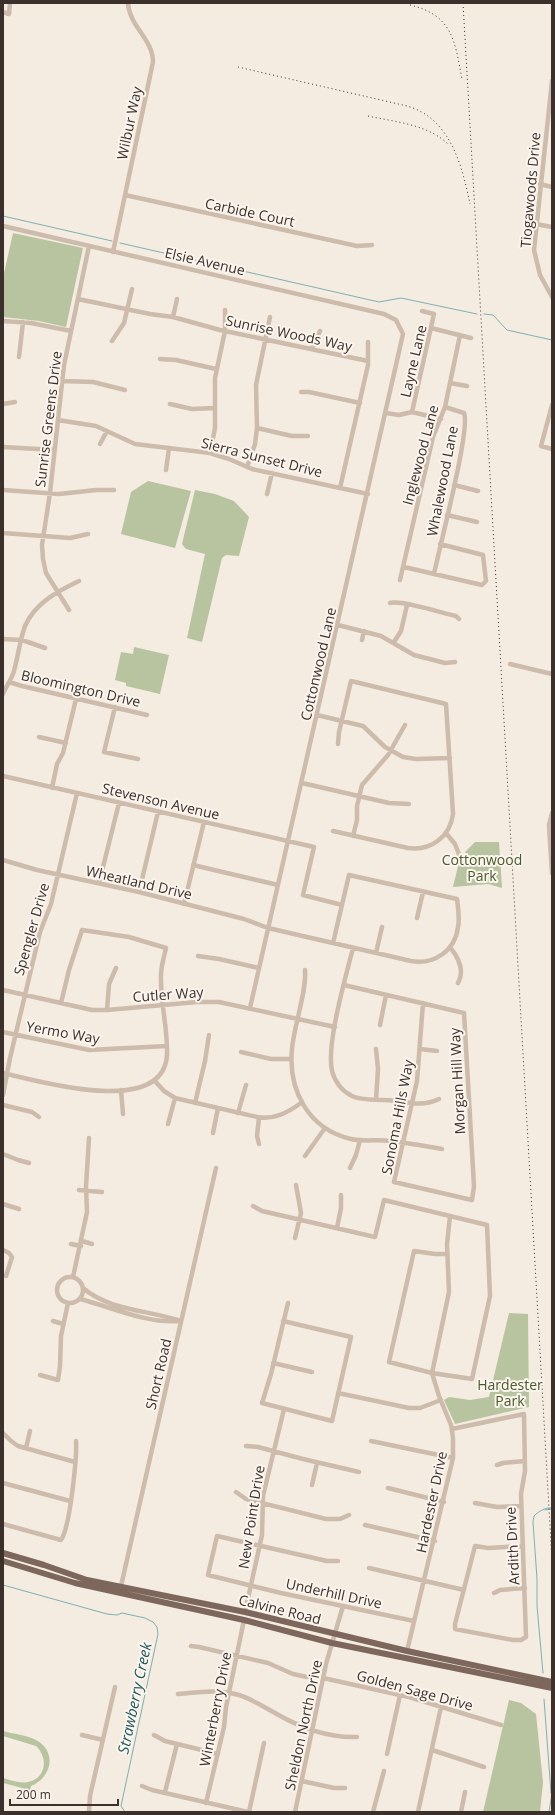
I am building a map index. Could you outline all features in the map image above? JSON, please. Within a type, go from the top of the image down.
[{"type":"main road","name":"Calvine Road","points":[[3,1553],[44,1565],[86,1580],[245,1612],[407,1652],[552,1682]]},
{"type":"main road","name":"Calvine Road","points":[[3,1561],[85,1585],[244,1620],[332,1643],[552,1688]]},
{"type":"main road","points":[[85,1585],[93,1584],[115,1589],[121,1586]]},
{"type":"main road","points":[[119,1593],[126,1591],[156,1597],[160,1594]]},
{"type":"street","points":[[3,12],[9,14],[10,3]]},
{"type":"street","name":"Wilbur Way","points":[[113,252],[153,58],[150,47],[131,17],[128,3]]},
{"type":"street","name":"Tiogawoods Drive","points":[[552,81],[534,250],[537,267],[543,283],[552,297]]},
{"type":"street","points":[[545,139],[552,139]]},
{"type":"street","points":[[540,184],[552,186]]},
{"type":"street","name":"Carbide Court","points":[[125,195],[357,246],[372,245]]},
{"type":"street","points":[[536,224],[552,227]]},
{"type":"street","name":"Elsie Avenue","points":[[3,226],[384,314],[390,316],[399,324]]},
{"type":"street","name":"Sunrise Greens Drive","points":[[69,610],[48,577],[42,550],[50,493],[62,381],[70,331],[89,246]]},
{"type":"street","points":[[112,341],[122,328],[128,310],[132,289]]},
{"type":"street","name":"Sunrise Woods Way","points":[[78,299],[128,310],[174,317],[225,331],[312,348],[368,361],[360,403],[340,488]]},
{"type":"street","points":[[174,317],[178,299]]},
{"type":"street","points":[[210,453],[216,428],[214,389],[216,369],[225,331],[225,310]]},
{"type":"street","name":"Layne Lane","points":[[412,412],[434,314],[422,311]]},
{"type":"street","points":[[247,467],[255,444],[257,428],[256,385],[270,317]]},
{"type":"street","points":[[3,321],[23,322],[70,331]]},
{"type":"street","points":[[19,356],[23,322]]},
{"type":"street","name":"Cottonwood Lane","points":[[250,1008],[386,413],[403,334],[399,324]]},
{"type":"street","points":[[431,328],[471,338]]},
{"type":"street","points":[[312,348],[320,331]]},
{"type":"street","name":"Inglewood Lane","points":[[400,580],[433,437],[445,407],[460,335]]},
{"type":"street","points":[[368,342],[368,361]]},
{"type":"street","points":[[160,359],[176,360],[216,369]]},
{"type":"street","points":[[62,381],[93,382],[125,390]]},
{"type":"street","points":[[450,383],[467,386]]},
{"type":"street","points":[[301,392],[309,392],[360,403]]},
{"type":"street","points":[[3,404],[15,402]]},
{"type":"street","points":[[170,404],[192,409],[215,408]]},
{"type":"street","points":[[552,406],[542,446],[552,449]]},
{"type":"street","name":"Whalewood Lane","points":[[434,574],[464,436],[465,417],[462,412],[445,407]]},
{"type":"street","points":[[386,413],[399,415],[412,412],[441,419]]},
{"type":"street","name":"Sierra Sunset Drive","points":[[58,420],[91,425],[136,444],[210,453],[247,467],[368,494]]},
{"type":"street","points":[[257,428],[292,436],[308,436]]},
{"type":"street","points":[[100,444],[107,431]]},
{"type":"street","points":[[3,447],[55,450]]},
{"type":"street","points":[[166,470],[169,448]]},
{"type":"street","points":[[267,494],[272,473]]},
{"type":"street","points":[[454,486],[478,491]]},
{"type":"street","points":[[3,490],[50,493],[114,490]]},
{"type":"street","points":[[447,515],[477,522]]},
{"type":"street","points":[[3,533],[70,538],[88,534]]},
{"type":"street","points":[[404,567],[482,585],[486,581],[484,557],[482,554],[440,544]]},
{"type":"street","points":[[3,694],[14,671],[26,626],[33,612],[44,601],[57,592],[79,581]]},
{"type":"street","points":[[390,603],[394,602],[407,604],[456,616],[459,619]]},
{"type":"street","points":[[394,642],[401,631],[407,604]]},
{"type":"street","points":[[338,625],[381,636],[394,642],[404,650],[414,655],[445,662],[455,662]]},
{"type":"street","points":[[362,640],[364,631]]},
{"type":"street","points":[[3,639],[22,640],[45,648]]},
{"type":"street","points":[[510,664],[552,674]]},
{"type":"street","points":[[333,831],[416,849],[431,846],[446,834],[453,814],[446,704],[350,681],[341,720],[338,744]]},
{"type":"street","name":"Bloomington Drive","points":[[9,682],[148,715]]},
{"type":"street","points":[[52,788],[56,768],[66,743],[76,699]]},
{"type":"street","points":[[115,708],[104,752],[138,758]]},
{"type":"street","points":[[317,714],[366,728],[390,751],[403,757],[411,759],[450,758]]},
{"type":"street","points":[[353,836],[359,796],[364,782],[390,751],[405,725]]},
{"type":"street","points":[[39,737],[66,743]]},
{"type":"street","name":"Stevenson Avenue","points":[[3,776],[314,847],[303,895],[342,905]]},
{"type":"street","points":[[302,783],[393,804],[409,804]]},
{"type":"street","name":"Spengler Drive","points":[[3,1095],[5,1073],[41,927],[51,904],[77,793]]},
{"type":"street","points":[[99,883],[118,803]]},
{"type":"street","points":[[139,892],[158,812]]},
{"type":"street","points":[[552,813],[549,825],[552,873]]},
{"type":"street","points":[[184,904],[204,822]]},
{"type":"street","points":[[446,834],[455,844],[460,856]]},
{"type":"street","name":"Wheatland Drive","points":[[3,860],[58,875],[139,892],[248,921],[268,928],[411,961],[423,962],[439,957],[450,947]]},
{"type":"street","points":[[193,865],[278,885]]},
{"type":"street","points":[[333,943],[349,875],[457,899],[458,928],[456,936],[450,947],[460,965],[461,975],[458,982]]},
{"type":"street","points":[[417,918],[423,892]]},
{"type":"street","points":[[376,953],[382,927]]},
{"type":"street","points":[[5,1073],[81,1090],[121,1090],[142,1086],[154,1080],[164,1066],[166,1046],[161,973],[166,948],[124,936],[82,930],[69,970],[61,1003]]},
{"type":"street","points":[[353,948],[335,1027],[331,1061],[336,1080],[343,1090],[361,1099],[425,1104],[439,1099]]},
{"type":"street","points":[[198,956],[259,968]]},
{"type":"street","points":[[107,1010],[109,984],[116,968]]},
{"type":"street","points":[[304,970],[305,983],[296,1018],[291,1059],[294,1086],[302,1103],[314,1120],[325,1128],[343,1137],[360,1140],[388,1140],[442,1149]]},
{"type":"street","name":"Morgan Hill Way","points":[[344,985],[464,1012],[474,1186],[472,1200]]},
{"type":"street","name":"Cutler Way","points":[[3,990],[92,1010],[208,1002],[250,1008],[335,1027]]},
{"type":"street","points":[[380,1025],[386,995]]},
{"type":"street","name":"Sonoma Hills Way","points":[[423,1003],[417,1081],[394,1182],[472,1200]]},
{"type":"street","name":"Yermo Way","points":[[3,1032],[89,1050],[114,1050],[166,1046]]},
{"type":"street","points":[[195,1103],[205,1062],[209,1035]]},
{"type":"street","points":[[376,1049],[378,1069],[376,1100]]},
{"type":"street","name":"Sonoma Hills Way","points":[[420,1049],[437,1050]]},
{"type":"street","points":[[241,1052],[271,1059],[291,1059]]},
{"type":"street","points":[[154,1080],[164,1091],[175,1098],[259,1118],[280,1116],[302,1103]]},
{"type":"street","points":[[238,1113],[246,1085]]},
{"type":"street","points":[[121,1090],[123,1114]]},
{"type":"street","points":[[168,1124],[175,1098]]},
{"type":"street","points":[[3,1105],[28,1111],[39,1117]]},
{"type":"street","points":[[214,1133],[218,1108]]},
{"type":"street","points":[[259,1118],[259,1144]]},
{"type":"street","points":[[305,1156],[325,1128]]},
{"type":"street","points":[[73,1277],[87,1212],[86,1190],[89,1138]]},
{"type":"street","points":[[350,1168],[356,1155],[360,1140]]},
{"type":"street","points":[[3,1154],[29,1163]]},
{"type":"street","name":"Short Road","points":[[121,1586],[216,1168]]},
{"type":"street","points":[[296,1185],[301,1209],[296,1238]]},
{"type":"street","points":[[79,1190],[102,1192]]},
{"type":"street","points":[[337,1228],[341,1208],[340,1195]]},
{"type":"street","points":[[253,1206],[262,1211],[375,1237],[384,1200],[487,1225],[490,1296],[472,1379],[432,1373],[389,1362],[414,1251],[447,1254]]},
{"type":"street","points":[[3,1204],[19,1209]]},
{"type":"street","points":[[432,1373],[448,1297],[447,1235],[450,1216]]},
{"type":"street","points":[[71,1244],[92,1244]]},
{"type":"street","points":[[3,1250],[9,1253],[12,1257],[6,1276]]},
{"type":"street","points":[[73,1277],[80,1281],[83,1288],[83,1295],[74,1303],[68,1303],[59,1298],[57,1290],[62,1279],[73,1277]]},
{"type":"street","points":[[83,1288],[98,1298],[129,1311]]},
{"type":"street","points":[[80,1299],[129,1311],[181,1321]]},
{"type":"street","points":[[40,1375],[58,1380],[63,1324],[68,1303]]},
{"type":"street","points":[[283,1321],[351,1337],[332,1421],[262,1404],[283,1321],[288,1303]]},
{"type":"street","points":[[53,1322],[63,1324]]},
{"type":"street","points":[[273,1362],[312,1372]]},
{"type":"street","name":"Hardester Drive","points":[[407,1652],[444,1502],[453,1458],[452,1429],[432,1373]]},
{"type":"street","points":[[338,1393],[409,1408],[420,1408],[441,1400]]},
{"type":"street","name":"New Point Drive","points":[[245,1612],[260,1546],[262,1531],[262,1503],[284,1409]]},
{"type":"street","name":"Ardith Drive","points":[[452,1429],[524,1414],[525,1471],[521,1494],[527,1634],[524,1639],[521,1640],[456,1629],[455,1624],[464,1590]]},
{"type":"street","points":[[26,1448],[30,1431]]},
{"type":"street","points":[[3,1433],[14,1444],[75,1462]]},
{"type":"street","points":[[3,1524],[61,1540],[66,1526],[70,1501],[76,1441]]},
{"type":"street","points":[[371,1441],[453,1458]]},
{"type":"street","points":[[246,1446],[254,1446],[359,1472]]},
{"type":"street","points":[[497,1465],[525,1461]]},
{"type":"street","points":[[312,1485],[317,1462]]},
{"type":"street","points":[[3,1483],[70,1501]]},
{"type":"street","points":[[388,1488],[444,1502]]},
{"type":"street","points":[[236,1492],[246,1499],[334,1520],[348,1515]]},
{"type":"street","points":[[475,1503],[497,1507],[521,1506]]},
{"type":"street","points":[[364,1525],[434,1541]]},
{"type":"street","name":"Underhill Drive","points":[[260,1546],[217,1536],[208,1575],[281,1593],[414,1620]]},
{"type":"street","points":[[260,1546],[298,1553],[327,1561],[338,1561]]},
{"type":"street","points":[[369,1568],[464,1590],[475,1546],[488,1548],[523,1546]]},
{"type":"street","points":[[494,1594],[500,1590],[525,1588]]},
{"type":"street","name":"Sheldon North Drive","points":[[295,1812],[323,1678],[343,1606]]},
{"type":"street","name":"Winterberry Drive","points":[[206,1803],[224,1727],[229,1692],[244,1620]]},
{"type":"street","points":[[191,1646],[272,1665],[293,1674],[307,1677]]},
{"type":"street","name":"Golden Sage Drive","points":[[323,1678],[400,1695],[501,1725]]},
{"type":"street","points":[[89,1812],[90,1796],[115,1687]]},
{"type":"street","points":[[178,1694],[213,1690],[229,1692],[249,1699],[294,1724],[341,1736],[357,1737]]},
{"type":"street","points":[[388,1754],[400,1695]]},
{"type":"street","points":[[418,1812],[441,1707]]},
{"type":"street","points":[[82,1735],[103,1740]]},
{"type":"street","points":[[154,1735],[161,1740],[218,1754]]},
{"type":"street","points":[[142,1786],[152,1790],[249,1812],[264,1743]]},
{"type":"street","points":[[165,1792],[177,1744]]},
{"type":"street","points":[[432,1750],[484,1766]]},
{"type":"street","points":[[373,1812],[384,1771]]},
{"type":"street","points":[[302,1781],[334,1788],[346,1788]]},
{"type":"street","points":[[461,1812],[465,1792]]},
{"type":"green space","points":[[13,233],[83,248],[66,327],[39,321],[3,317],[3,278]]},
{"type":"green space","points":[[148,481],[191,491],[175,548],[121,534],[131,492]]},
{"type":"green space","points":[[195,490],[215,494],[234,501],[249,517],[239,556],[226,555],[222,558],[202,642],[187,638],[205,554],[186,549],[182,544]]},
{"type":"green space","points":[[134,647],[169,655],[160,694],[126,686],[126,683],[115,680],[121,652],[133,654]]},
{"type":"green space","name":"Cottonwood Park","points":[[475,842],[499,842],[502,888],[488,884],[453,887],[459,862],[464,861],[466,857],[465,852]]},
{"type":"green space","name":"Hardester Park","points":[[509,1313],[528,1314],[529,1407],[455,1424],[444,1400],[449,1397],[470,1400],[489,1397]]},
{"type":"green space","points":[[509,1700],[521,1703],[536,1714],[543,1782],[540,1812],[483,1812]]},
{"type":"green space","points":[[3,1731],[32,1738],[43,1745],[47,1751],[49,1764],[47,1771],[38,1782],[31,1786],[30,1790],[3,1783],[3,1778],[16,1782],[28,1782],[34,1780],[39,1776],[44,1767],[44,1761],[40,1751],[36,1746],[3,1736]]},
{"type":"waterway","points":[[3,216],[112,241]]},
{"type":"waterway","points":[[120,243],[379,302],[401,298],[477,314]]},
{"type":"waterway","points":[[484,314],[493,315],[507,330],[552,340]]},
{"type":"waterway","points":[[543,1673],[537,1606],[537,1579],[533,1522],[534,1516],[538,1512],[552,1508]]},
{"type":"waterway","points":[[545,1510],[551,1509]]},
{"type":"waterway","name":"Strawberry Creek","points":[[3,1585],[107,1614],[117,1615],[122,1613],[145,1618],[153,1622],[157,1627],[158,1634],[121,1806],[125,1812]]},
{"type":"waterway","points":[[544,1699],[551,1793]]},
{"type":"waterway","name":"Strawberry Creek","points":[[549,1812],[552,1793]]},
{"type":"railway","points":[[463,3],[552,1561]]},
{"type":"railway","points":[[410,5],[424,10],[444,23],[454,42],[462,79]]},
{"type":"railway","points":[[238,67],[407,106],[422,112],[434,121],[444,132],[452,145],[463,174],[470,204]]},
{"type":"railway","points":[[368,116],[400,122],[421,128],[440,137],[448,144]]}]
